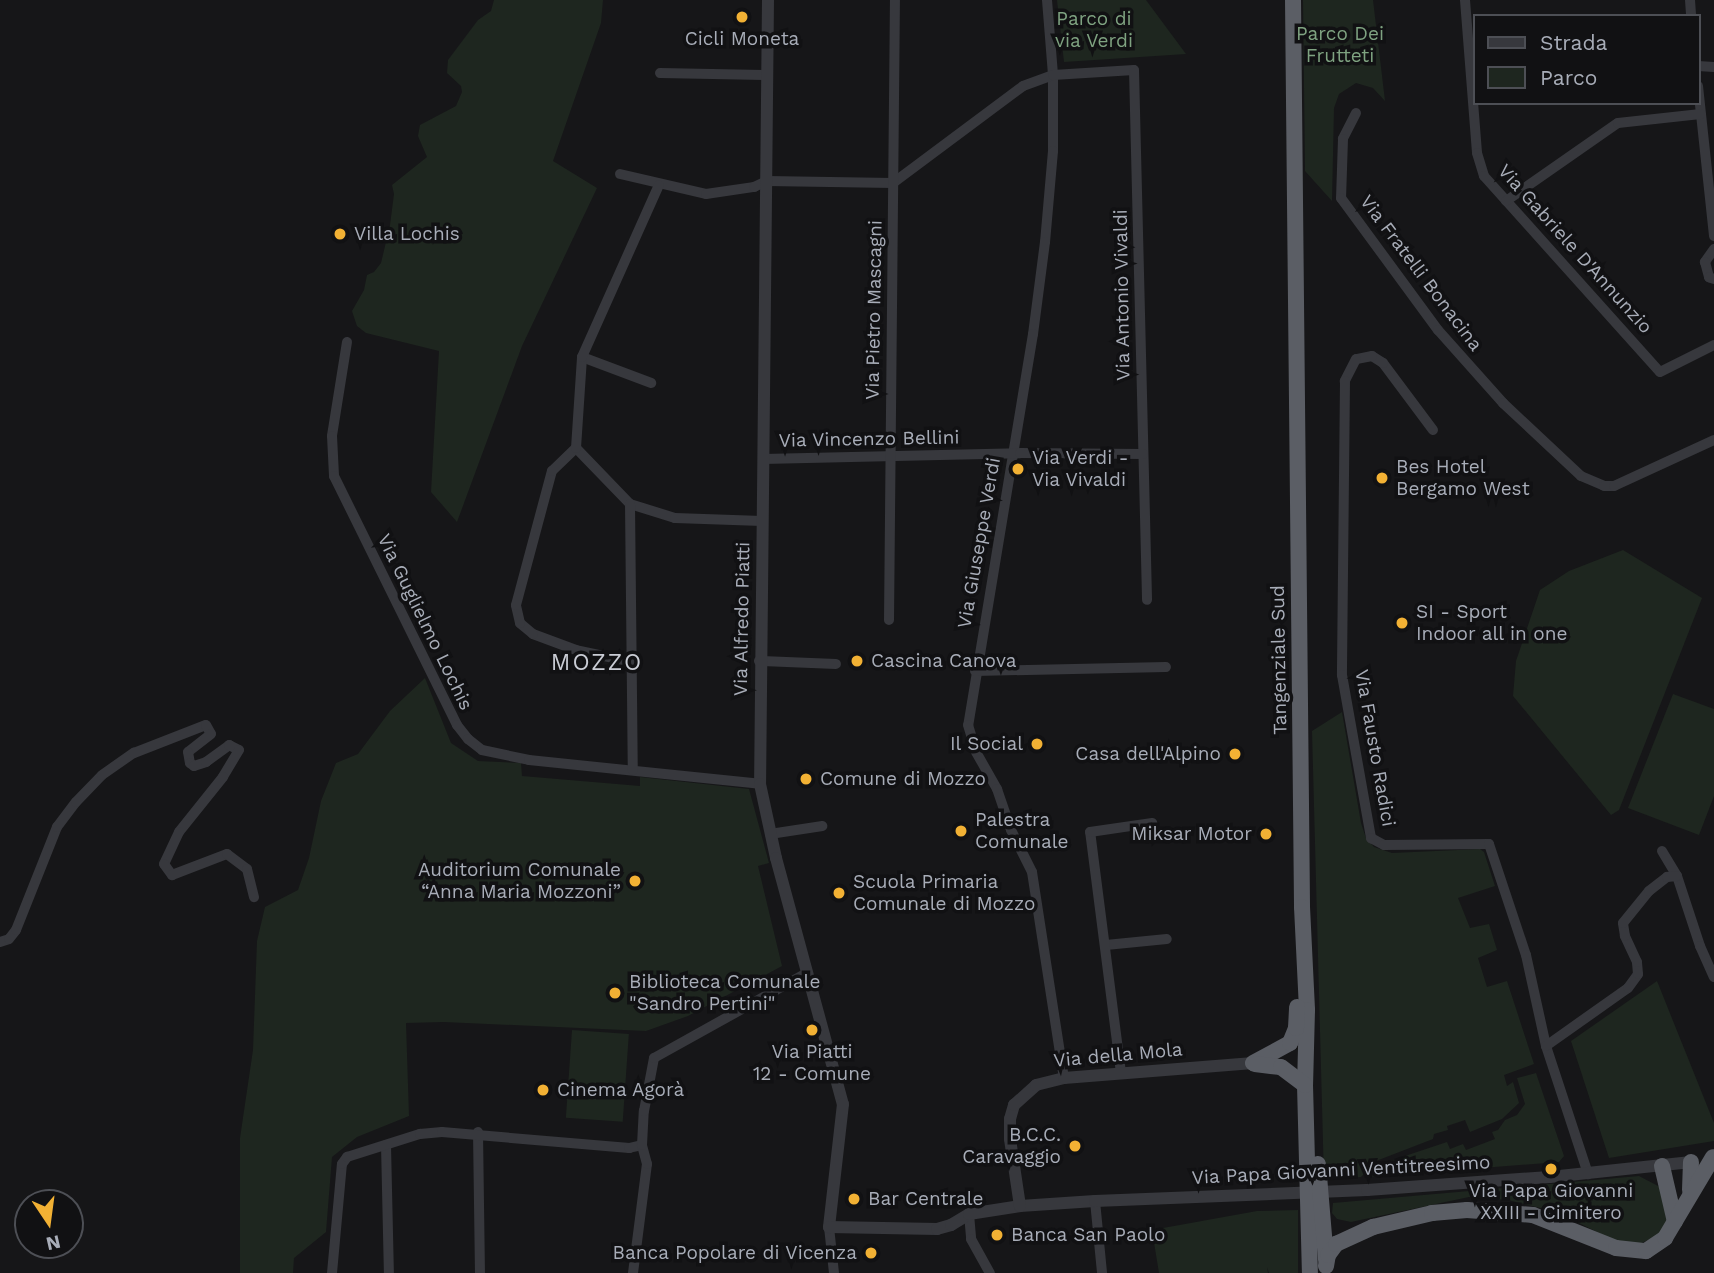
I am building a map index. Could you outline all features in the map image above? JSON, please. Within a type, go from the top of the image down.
[{"type":"highway","name":"Tangenziale Sud","points":[[1295,0],[1294,146],[1302,907],[1307,1010],[1305,1085],[1313,1180],[1319,1212],[1310,1273]]},
{"type":"highway","points":[[1253,1063],[1284,1049],[1294,1036],[1302,907]]},
{"type":"highway","points":[[1307,1010],[1313,1180]]},
{"type":"highway","points":[[1253,1063],[1281,1067],[1305,1085]]},
{"type":"highway","points":[[1319,1212],[1344,1228],[1373,1227],[1441,1211],[1500,1210],[1554,1221],[1616,1248],[1633,1252],[1658,1245],[1714,1157]]},
{"type":"highway","points":[[1690,1192],[1691,1162]]},
{"type":"highway","points":[[1662,1166],[1675,1222]]},
{"type":"highway","points":[[1319,1212],[1326,1269]]},
{"type":"highway","points":[[1326,1269],[1328,1255],[1336,1244],[1373,1227]]},
{"type":"street","name":"Via Alfredo Piatti","points":[[768,0],[759,661],[760,784],[770,834],[843,1104],[829,1227]]},
{"type":"street","name":"Via Pietro Mascagni","points":[[888,620],[895,0]]},
{"type":"street","name":"Via Giuseppe Verdi","points":[[1047,0],[1053,75],[1053,151],[1045,242],[1033,334],[975,671],[969,734],[997,789],[1012,831],[1032,872],[1064,1078]]},
{"type":"street","name":"Via Gabriele D'Annunzio","points":[[1465,0],[1472,49]]},
{"type":"street","name":"Via Antonio Vivaldi","points":[[1053,75],[1134,70],[1147,600]]},
{"type":"street","points":[[660,73],[768,75]]},
{"type":"street","points":[[620,174],[706,194],[754,187],[767,181],[893,183],[1023,86],[1053,75]]},
{"type":"street","name":"Via Gabriele D'Annunzio","points":[[1475,105],[1479,165],[1484,176],[1660,372],[1714,345]]},
{"type":"street","points":[[1700,105],[1714,236]]},
{"type":"street","name":"Via Fratelli Bonacina","points":[[1356,113],[1342,139],[1341,198],[1438,330],[1503,403],[1581,476],[1604,486],[1614,485],[1714,440]]},
{"type":"street","points":[[1506,201],[1618,123],[1701,114]]},
{"type":"street","points":[[632,662],[576,650],[533,635],[520,623],[516,605],[552,471],[576,448],[582,357],[659,185]]},
{"type":"street","points":[[1714,249],[1704,262],[1705,270],[1714,279]]},
{"type":"street","name":"Via Guglielmo Lochis","points":[[347,342],[332,436],[334,476],[457,725],[467,739],[482,750],[510,757],[760,784]]},
{"type":"street","name":"Via Fausto Radici","points":[[1433,430],[1383,363],[1372,356],[1356,359],[1345,381],[1347,471],[1342,675],[1371,838],[1384,845],[1489,844],[1526,955],[1546,1046],[1588,1174]]},
{"type":"street","points":[[582,357],[651,383]]},
{"type":"street","points":[[576,448],[630,503],[675,518],[762,521]]},
{"type":"street","name":"Via Vincenzo Bellini","points":[[763,459],[1012,453],[1143,454]]},
{"type":"street","points":[[630,503],[633,770]]},
{"type":"street","points":[[759,661],[836,664]]},
{"type":"street","points":[[975,671],[1166,667]]},
{"type":"street","points":[[0,942],[9,939],[16,930],[57,827],[102,775],[134,753],[206,725],[211,729],[211,734],[187,752],[190,763],[194,766],[206,762],[229,746],[239,750],[223,777],[179,832],[164,864],[172,875],[227,854],[247,869],[254,897]]},
{"type":"street","points":[[1121,1073],[1090,832],[1152,823]]},
{"type":"street","points":[[770,834],[822,826]]},
{"type":"street","points":[[1662,851],[1678,876],[1690,920],[1714,977]]},
{"type":"street","points":[[1546,1046],[1628,988],[1638,974],[1637,962],[1625,936],[1623,923],[1649,891],[1667,877],[1678,876]]},
{"type":"street","points":[[1106,945],[1167,939]]},
{"type":"street","points":[[633,1273],[647,1164],[642,1145],[650,1067],[657,1054],[807,973]]},
{"type":"street","name":"Via della Mola","points":[[1020,1206],[1010,1139],[1012,1112],[1026,1092],[1043,1082],[1064,1078],[1253,1063]]},
{"type":"street","points":[[332,1273],[342,1164],[347,1157],[420,1134],[478,1132],[629,1148],[642,1145]]},
{"type":"street","points":[[478,1132],[480,1273]]},
{"type":"street","points":[[386,1145],[389,1273]]},
{"type":"street","name":"Via Papa Giovanni Ventitreesimo","points":[[829,1227],[937,1229],[969,1214],[1020,1206],[1095,1200],[1367,1190],[1588,1174],[1714,1157]]},
{"type":"street","points":[[1095,1200],[1102,1273]]},
{"type":"street","points":[[969,1214],[971,1239],[990,1273]]},
{"type":"street","points":[[829,1227],[834,1273]]},
{"type":"green space","points":[[494,0],[603,0],[601,23],[553,161],[597,188],[522,346],[457,522],[431,492],[439,351],[366,333],[357,326],[352,311],[364,290],[367,275],[374,272],[381,263],[390,225],[394,194],[392,185],[427,157],[418,136],[420,125],[456,106],[462,92],[461,86],[447,73],[448,60],[478,20],[491,11]]},
{"type":"green space","name":"Parco di via Verdi","points":[[1057,0],[1146,0],[1186,54],[1064,62]]},
{"type":"green space","name":"Parco Dei Frutteti","points":[[1303,0],[1373,0],[1385,101],[1373,88],[1356,83],[1339,94],[1334,108],[1332,201],[1305,171]]},
{"type":"green space","points":[[1623,550],[1702,598],[1619,810],[1611,815],[1513,696],[1516,661],[1540,590],[1569,571]]},
{"type":"green space","points":[[425,678],[451,743],[478,761],[521,763],[522,776],[640,786],[640,777],[749,789],[769,863],[758,866],[782,966],[688,1016],[646,1031],[444,1022],[406,1023],[409,1116],[357,1137],[332,1157],[326,1232],[294,1258],[293,1273],[240,1273],[240,1138],[253,1050],[257,941],[265,907],[298,890],[309,858],[321,801],[336,763],[358,754],[390,711]]},
{"type":"green space","points":[[1673,694],[1714,709],[1714,796],[1699,835],[1628,808]]},
{"type":"green space","points":[[1342,712],[1361,823],[1366,838],[1374,847],[1392,853],[1480,849],[1484,852],[1495,886],[1458,898],[1470,928],[1489,924],[1497,950],[1478,958],[1487,987],[1507,981],[1534,1064],[1504,1075],[1507,1086],[1513,1082],[1519,1103],[1502,1119],[1470,1132],[1465,1120],[1447,1126],[1448,1130],[1434,1134],[1433,1139],[1376,1161],[1361,1177],[1324,1180],[1312,731]]},
{"type":"green space","points":[[1657,981],[1714,1123],[1714,1141],[1609,1158],[1571,1041]]},
{"type":"green space","points":[[572,1030],[629,1034],[623,1122],[566,1118]]},
{"type":"green space","points":[[1536,1073],[1564,1156],[1559,1162],[1368,1177],[1381,1164],[1447,1142],[1450,1149],[1463,1144],[1466,1150],[1495,1139],[1492,1132],[1498,1130],[1505,1120],[1517,1115],[1525,1104],[1517,1078]]},
{"type":"green space","points":[[1639,1176],[1660,1187],[1670,1217],[1659,1235],[1635,1246],[1619,1243],[1557,1212],[1508,1200],[1469,1197],[1351,1222],[1337,1219],[1332,1213],[1333,1203]]},
{"type":"green space","points":[[1298,1210],[1298,1273],[1269,1273],[1267,1267],[1268,1273],[1159,1273],[1152,1230],[1257,1211]]},
{"type":"place","name":"Cicli Moneta","points":[[742,17]]},
{"type":"place","name":"Villa Lochis","points":[[340,234]]},
{"type":"place","name":"Via Verdi - Via Vivaldi","points":[[1018,469]]},
{"type":"place","name":"Bes Hotel Bergamo West","points":[[1382,478]]},
{"type":"place","name":"SI - Sport Indoor all in one","points":[[1402,623]]},
{"type":"place","name":"Cascina Canova","points":[[857,661]]},
{"type":"place","name":"Il Social","points":[[1037,744]]},
{"type":"place","name":"Casa dell'Alpino","points":[[1235,754]]},
{"type":"place","name":"Comune di Mozzo","points":[[806,779]]},
{"type":"place","name":"Palestra Comunale","points":[[961,831]]},
{"type":"place","name":"Miksar Motor","points":[[1266,834]]},
{"type":"place","name":"Auditorium Comunale “Anna Maria Mozzoni”","points":[[635,881]]},
{"type":"place","name":"Scuola Primaria Comunale di Mozzo","points":[[839,893]]},
{"type":"place","name":"Biblioteca Comunale \"Sandro Pertini\"","points":[[615,993]]},
{"type":"place","name":"Via Piatti 12 - Comune","points":[[812,1030]]},
{"type":"place","name":"Cinema Agorà","points":[[543,1090]]},
{"type":"place","name":"B.C.C. Caravaggio","points":[[1075,1146]]},
{"type":"place","name":"Via Papa Giovanni XXIII - Cimitero","points":[[1551,1169]]},
{"type":"place","name":"Bar Centrale","points":[[854,1199]]},
{"type":"place","name":"Banca San Paolo","points":[[997,1235]]},
{"type":"place","name":"Banca Popolare di Vicenza","points":[[871,1253]]},
{"type":"district","name":"MOZZO","points":[[597,663]]}]
